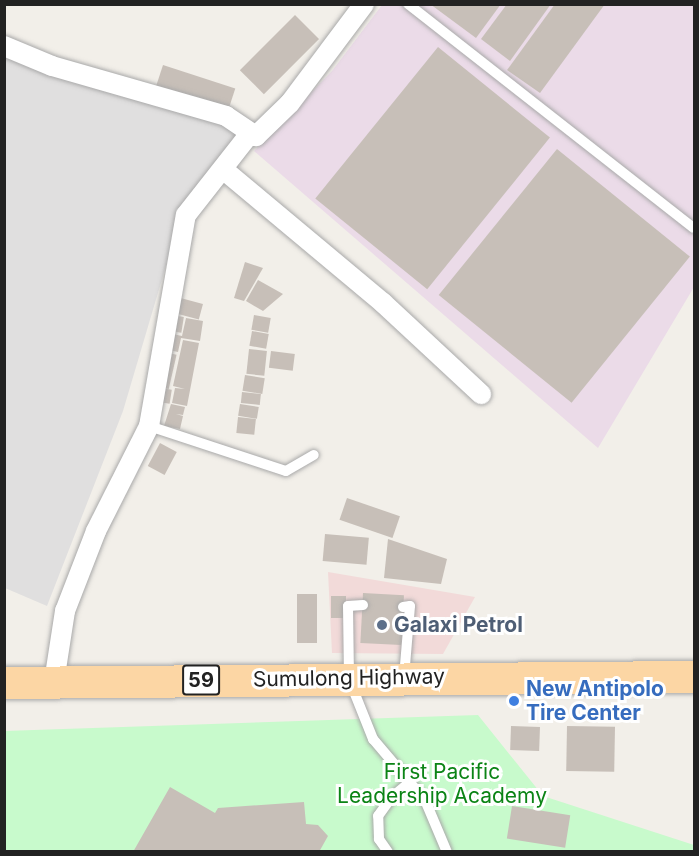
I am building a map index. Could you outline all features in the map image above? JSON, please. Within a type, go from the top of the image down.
[{"type":"main road","name":"Sumulong Highway","points":[[4,683],[694,677]]},
{"type":"street","points":[[54,682],[65,611],[96,531],[149,426],[180,234],[194,202],[224,170],[248,136],[256,136],[290,103],[364,4]]},
{"type":"street","points":[[4,46],[52,66],[226,116],[256,136]]},
{"type":"street","points":[[224,170],[383,303],[481,394]]},
{"type":"lane","points":[[408,4],[694,228]]},
{"type":"lane","points":[[149,426],[286,471],[314,455]]},
{"type":"lane","points":[[363,605],[348,606],[349,679],[372,739],[410,782],[437,822],[447,852]]},
{"type":"lane","points":[[403,607],[410,606],[404,678]]},
{"type":"lane","points":[[388,852],[379,839],[378,816],[392,797],[410,782]]},
{"type":"shaded area","points":[[382,5],[694,5],[694,287],[598,448],[254,151],[332,71]]},
{"type":"shaded area","points":[[4,49],[224,119],[248,136],[181,215],[123,411],[47,606],[5,588]]},
{"type":"shaded area","points":[[328,572],[475,597],[443,654],[332,653]]},
{"type":"green space","name":"First Pacific Leadership Academy","points":[[478,715],[543,796],[694,845],[694,851],[5,851],[4,731]]},
{"type":"building","points":[[430,4],[501,4],[476,38]]},
{"type":"building","points":[[507,4],[551,4],[510,61],[481,39]]},
{"type":"building","points":[[555,4],[605,4],[540,93],[507,70]]},
{"type":"building","points":[[295,15],[319,39],[264,94],[240,70]]},
{"type":"building","points":[[438,47],[550,138],[427,289],[315,199]]},
{"type":"building","points":[[163,65],[235,88],[228,111],[156,88]]},
{"type":"building","points":[[557,149],[690,257],[572,403],[439,295]]},
{"type":"building","points":[[245,262],[263,268],[244,301],[234,298]]},
{"type":"building","points":[[258,280],[283,294],[263,311],[246,301]]},
{"type":"building","points":[[173,296],[203,304],[199,319],[169,311]]},
{"type":"building","points":[[171,315],[184,317],[181,333],[168,331]]},
{"type":"building","points":[[254,315],[271,318],[268,333],[251,330]]},
{"type":"building","points":[[186,318],[203,321],[200,341],[181,338],[178,352],[159,348],[163,332],[182,336]]},
{"type":"building","points":[[252,331],[269,334],[266,349],[249,346]]},
{"type":"building","points":[[183,340],[199,343],[187,406],[172,403],[175,388],[185,389],[173,386]]},
{"type":"building","points":[[249,349],[267,351],[264,376],[246,374]]},
{"type":"building","points":[[160,351],[177,355],[169,389],[152,385]]},
{"type":"building","points":[[271,351],[295,354],[293,371],[269,368]]},
{"type":"building","points":[[245,375],[265,378],[262,394],[242,391]]},
{"type":"building","points":[[154,387],[172,390],[170,404],[152,401]]},
{"type":"building","points":[[242,392],[261,394],[260,405],[241,403]]},
{"type":"building","points":[[171,404],[185,407],[183,415],[176,414],[183,416],[180,429],[164,426]]},
{"type":"building","points":[[240,404],[259,407],[257,419],[238,416]]},
{"type":"building","points":[[238,417],[256,419],[254,435],[236,433]]},
{"type":"building","points":[[160,443],[177,452],[165,475],[148,466]]},
{"type":"building","points":[[347,498],[400,516],[392,538],[340,520]]},
{"type":"building","points":[[325,534],[369,538],[366,565],[323,561]]},
{"type":"building","points":[[388,539],[447,559],[441,584],[384,578]]},
{"type":"building","name":"Galaxi Petrol","points":[[363,593],[404,595],[401,645],[360,643]]},
{"type":"building","points":[[297,594],[317,594],[317,643],[297,643]]},
{"type":"building","points":[[331,596],[346,596],[346,618],[331,618]]},
{"type":"building","points":[[511,726],[540,727],[539,751],[510,750]]},
{"type":"building","points":[[567,726],[615,727],[614,772],[566,771]]},
{"type":"building","points":[[170,787],[215,813],[218,808],[304,802],[306,824],[318,825],[328,836],[319,852],[133,852]]},
{"type":"building","points":[[512,806],[570,815],[565,848],[507,839]]},
{"type":"place","name":"Galaxi Petrol","points":[[382,625]]},
{"type":"place","name":"New Antipolo Tire Center","points":[[514,701]]}]
